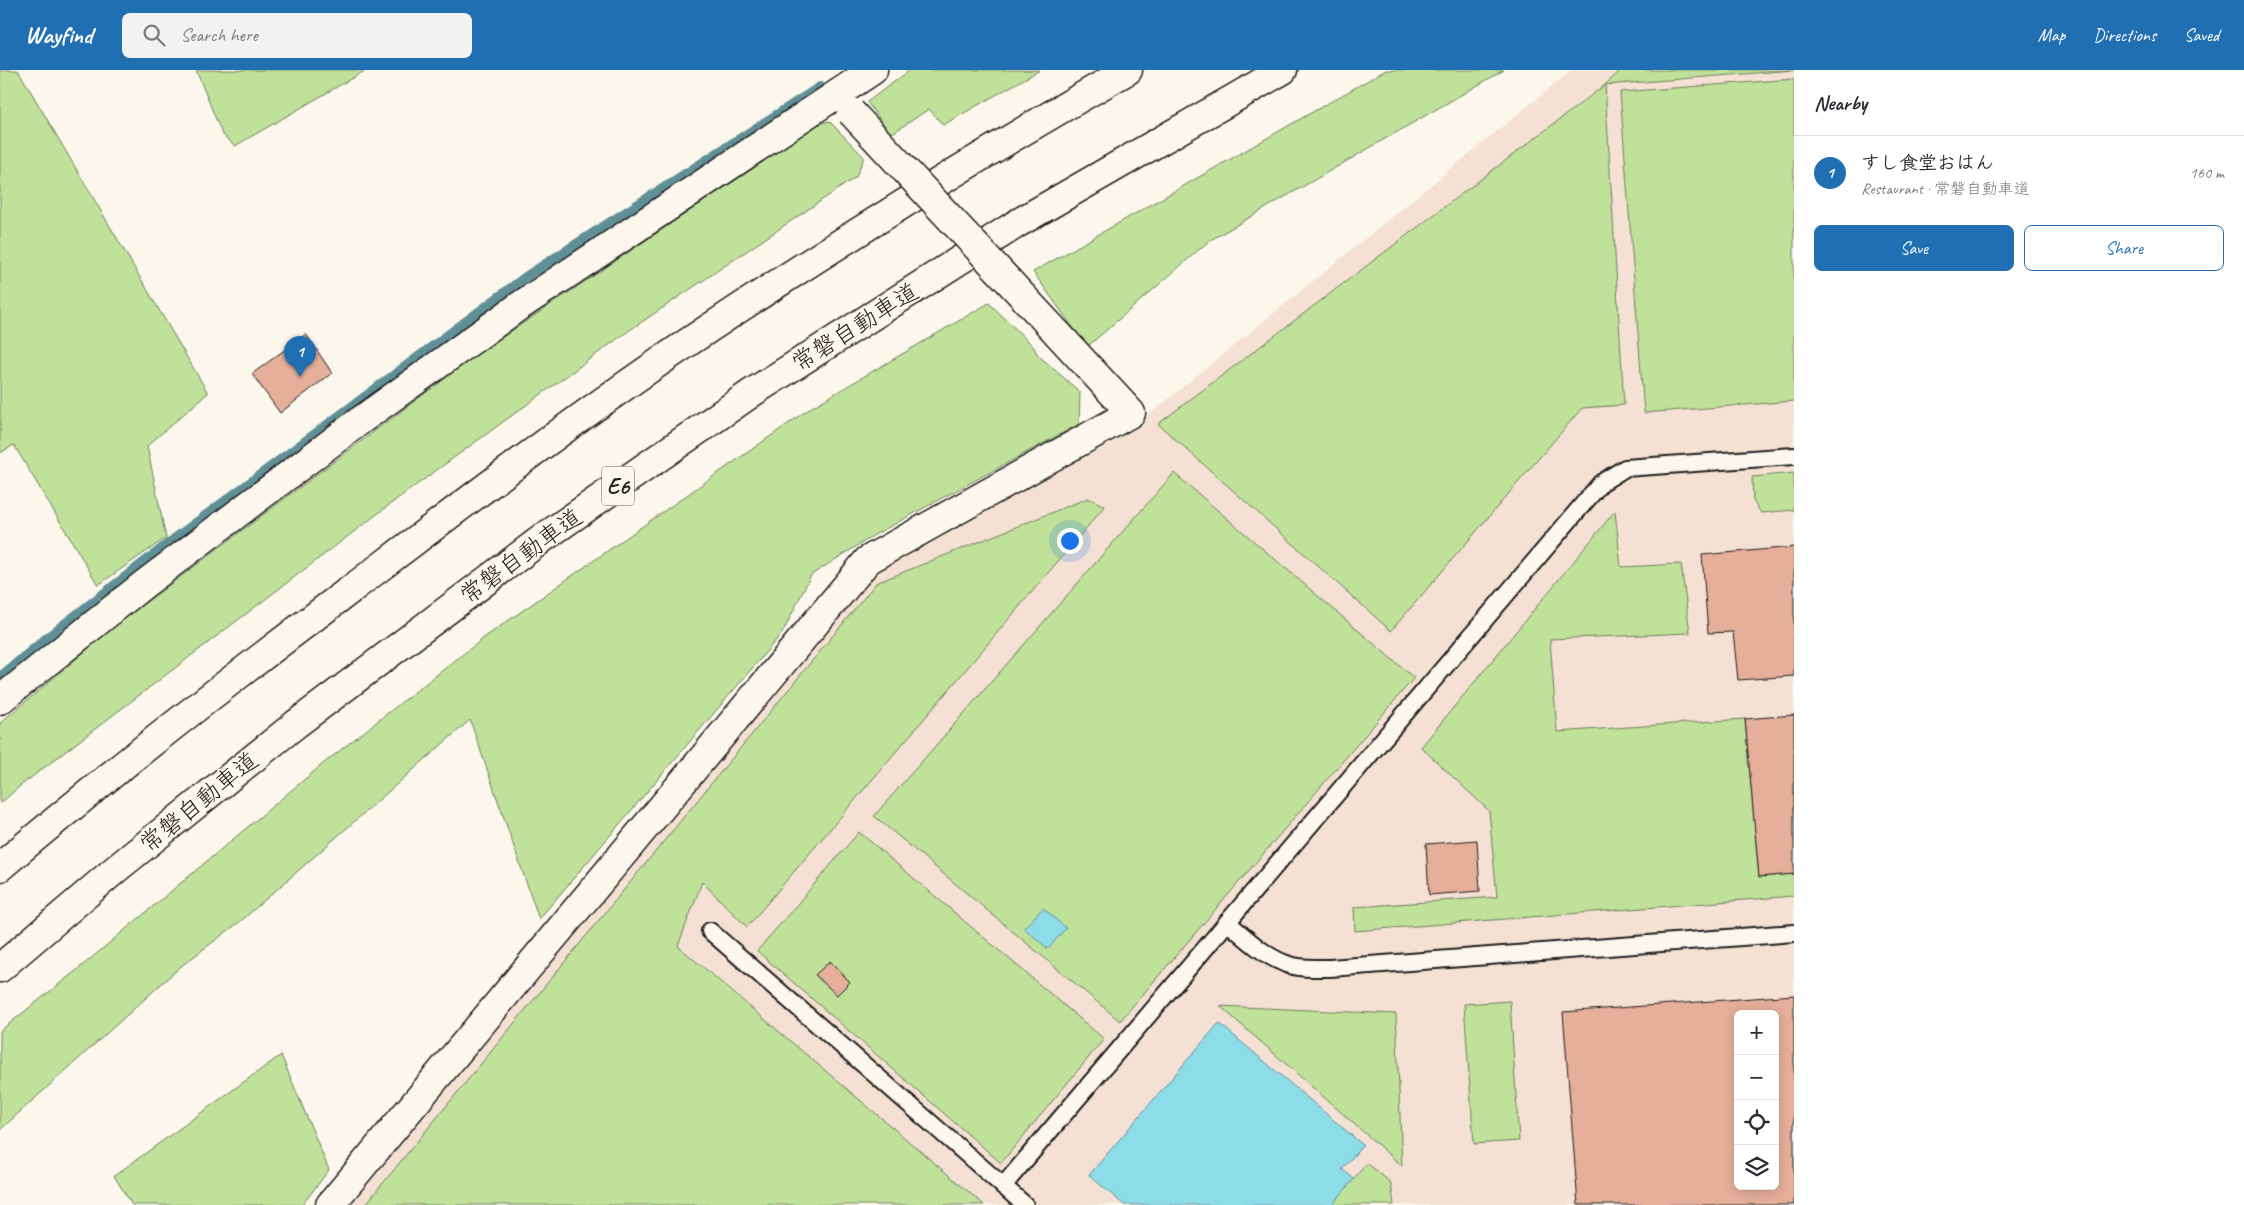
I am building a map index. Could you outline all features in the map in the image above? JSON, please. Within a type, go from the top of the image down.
[{"type":"main road","points":[[0,700],[143,586],[361,420],[518,307],[847,101],[873,70]]},
{"type":"main road","points":[[0,868],[54,822],[256,660],[536,450],[723,319],[980,155],[1128,70]]},
{"type":"main road","name":"常磐自動車道","points":[[0,968],[116,869],[296,724],[543,538],[753,392],[1010,228],[1283,70]]},
{"type":"main road","points":[[330,1205],[868,560],[1131,413],[847,101]]},
{"type":"lane","points":[[1003,1186],[1601,483],[1625,468],[1794,456]]},
{"type":"lane","points":[[1227,922],[1258,948],[1283,963],[1304,968],[1350,967],[1794,933]]},
{"type":"lane","points":[[710,931],[1025,1205]]},
{"type":"shaded area","points":[[1572,70],[1794,70],[1794,1205],[351,1205],[869,570],[1087,456],[1145,418]]},
{"type":"green space","points":[[0,70],[18,70],[208,393],[147,446],[166,538],[98,585],[14,445],[0,453]]},
{"type":"green space","points":[[196,70],[366,70],[235,146],[222,134]]},
{"type":"green space","points":[[910,70],[1040,70],[943,125],[929,109],[891,134],[867,102]]},
{"type":"green space","points":[[1386,70],[1504,70],[1209,241],[1087,347],[1033,272]]},
{"type":"green space","points":[[1621,70],[1794,70],[1605,85]]},
{"type":"green space","points":[[1794,79],[1794,401],[1644,413],[1620,92]]},
{"type":"green space","points":[[1605,85],[1624,405],[1582,408],[1391,631],[1158,424]]},
{"type":"green space","points":[[829,121],[864,157],[856,177],[627,332],[397,499],[20,786],[0,804],[0,723],[120,622],[476,355],[817,125]]},
{"type":"green space","points":[[989,303],[1033,346],[1038,355],[1080,392],[1079,424],[876,534],[811,575],[783,632],[539,919],[470,720],[242,920],[180,967],[0,1130],[0,1031],[77,970],[324,763],[485,637],[812,407]]},
{"type":"green space","points":[[1174,473],[1414,678],[1120,1021],[874,816]]},
{"type":"green space","points":[[1794,473],[1794,510],[1761,513],[1753,501],[1752,477]]},
{"type":"green space","points":[[1088,498],[1105,506],[747,927],[702,882],[678,946],[984,1205],[365,1205],[876,583]]},
{"type":"green space","points":[[1615,511],[1621,567],[1681,564],[1690,633],[1550,639],[1557,732],[1745,719],[1759,877],[1794,874],[1794,896],[1355,931],[1354,907],[1497,897],[1489,811],[1421,747]]},
{"type":"green space","points":[[859,832],[1104,1039],[1001,1163],[757,951]]},
{"type":"green space","points":[[1510,1001],[1519,1141],[1474,1144],[1464,1004]]},
{"type":"green space","points":[[1220,1006],[1396,1014],[1402,1166]]},
{"type":"green space","points":[[281,1055],[329,1170],[302,1205],[132,1205],[114,1176]]},
{"type":"green space","points":[[1367,1163],[1391,1183],[1394,1205],[1332,1205]]},
{"type":"water","points":[[1043,908],[1066,928],[1048,949],[1024,928]]},
{"type":"water","points":[[1219,1023],[1363,1145],[1342,1169],[1354,1179],[1332,1205],[1124,1205],[1089,1175]]},
{"type":"building","points":[[306,334],[332,373],[280,413],[252,374]]},
{"type":"building","points":[[1794,547],[1794,676],[1738,680],[1733,632],[1708,633],[1702,555]]},
{"type":"building","points":[[1794,715],[1794,874],[1759,877],[1745,719]]},
{"type":"building","points":[[1477,840],[1480,891],[1429,895],[1426,844]]},
{"type":"building","points":[[830,961],[850,982],[837,995],[815,975]]},
{"type":"building","points":[[1794,995],[1794,1205],[1578,1205],[1563,1012]]},
{"type":"waterway","points":[[0,677],[48,637],[177,537],[527,276],[820,87]]},
{"type":"place","name":"すし食堂おはん","points":[[300,377]]}]
